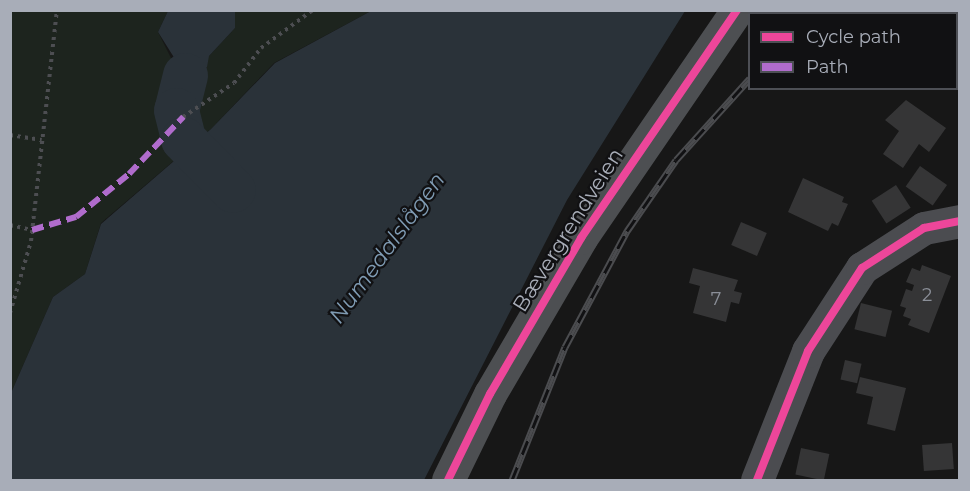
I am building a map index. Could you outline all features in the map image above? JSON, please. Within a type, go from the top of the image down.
[{"type":"main road","name":"Bævergrendveien","points":[[448,480],[490,394],[581,238],[737,10]]},
{"type":"street","points":[[757,480],[808,351],[862,268],[924,228],[960,221]]},
{"type":"path","points":[[10,314],[32,230],[57,10]]},
{"type":"path","points":[[183,117],[234,83],[261,48],[313,10]]},
{"type":"path","points":[[10,135],[42,140]]},
{"type":"path","points":[[10,225],[32,230]]},
{"type":"shaded area","points":[[11,11],[168,11],[158,32],[175,66],[209,56],[235,28],[235,11],[371,11],[274,63],[211,129],[101,223],[85,274],[53,297],[11,393]]},
{"type":"water","points":[[168,11],[235,11],[235,28],[209,56],[207,67],[185,75],[158,32]]},
{"type":"water","name":"Numedalslågen","points":[[371,11],[685,11],[567,200],[424,480],[11,480],[11,393],[53,297],[85,274],[101,224],[211,129],[275,63]]},
{"type":"building","points":[[958,43],[960,43],[960,84],[958,84]]},
{"type":"building","points":[[906,100],[946,128],[929,152],[919,144],[903,168],[883,154],[899,131],[885,120]]},
{"type":"building","points":[[920,166],[947,185],[933,205],[906,186]]},
{"type":"building","points":[[803,178],[844,197],[842,202],[848,204],[838,226],[832,223],[828,231],[788,212]]},
{"type":"building","points":[[896,185],[911,208],[886,223],[872,201]]},
{"type":"building","points":[[741,222],[767,233],[757,256],[731,245]]},
{"type":"building","points":[[922,265],[951,276],[929,333],[908,325],[911,319],[903,316],[906,308],[900,306],[906,289],[912,291],[914,285],[906,282],[912,268],[920,271]]},
{"type":"building","points":[[693,268],[738,280],[734,291],[742,293],[739,304],[731,302],[726,322],[693,313],[700,286],[689,283]]},
{"type":"building","points":[[861,303],[892,311],[886,337],[854,329]]},
{"type":"building","points":[[845,360],[862,364],[857,383],[841,379]]},
{"type":"building","points":[[860,377],[906,388],[895,431],[867,424],[873,397],[856,393]]},
{"type":"building","points":[[952,443],[954,469],[924,471],[922,445]]},
{"type":"building","points":[[801,448],[829,454],[824,480],[795,474]]},
{"type":"waterway","points":[[185,75],[176,110],[183,139],[233,190]]},
{"type":"railway","points":[[512,480],[565,347],[627,231],[676,160],[748,80]]},
{"type":"marked path","points":[[32,230],[76,217],[129,174],[183,117]]},
{"type":"cycle path","points":[[448,480],[490,394],[581,238],[737,10]]},
{"type":"cycle path","points":[[757,480],[808,351],[862,268],[924,228],[960,221]]}]
